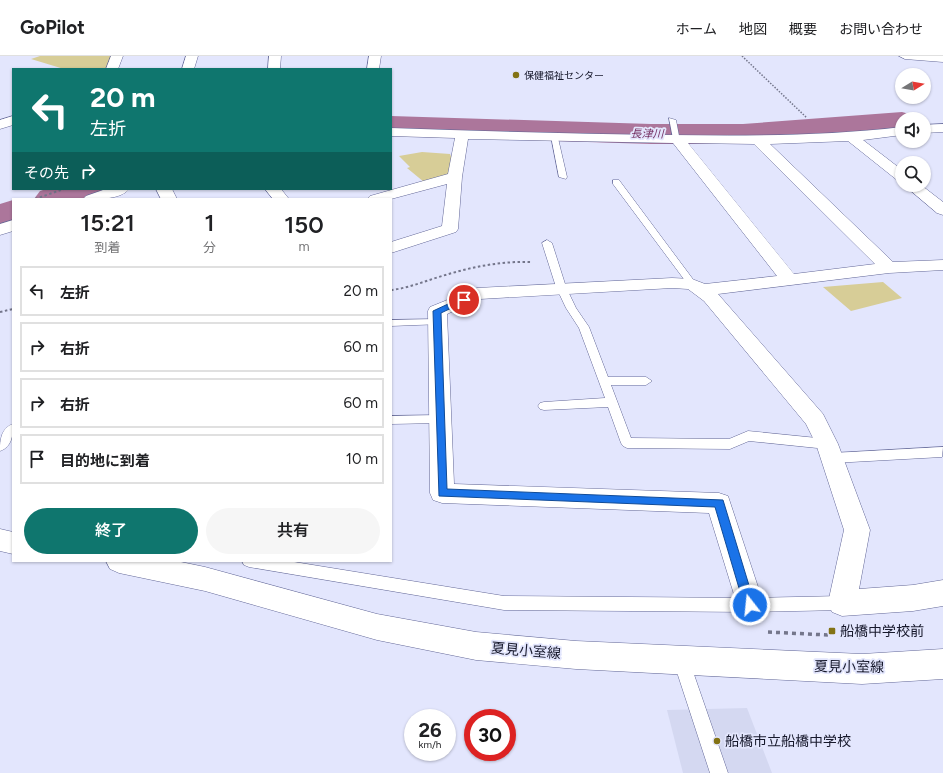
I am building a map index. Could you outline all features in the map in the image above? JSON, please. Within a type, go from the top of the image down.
[{"type":"street","points":[[112,68],[117,56]]},
{"type":"street","points":[[188,68],[192,56]]},
{"type":"street","points":[[274,68],[275,56]]},
{"type":"street","points":[[373,68],[375,56]]},
{"type":"street","points":[[905,56],[943,59]]},
{"type":"street","points":[[0,125],[12,120]]},
{"type":"street","points":[[392,132],[554,138],[676,136],[758,140],[852,136],[895,132]]},
{"type":"street","points":[[392,248],[450,229],[455,177],[462,135]]},
{"type":"street","points":[[676,136],[790,281]]},
{"type":"street","points":[[852,136],[895,171]]},
{"type":"street","points":[[758,140],[889,268]]},
{"type":"street","points":[[377,195],[455,177]]},
{"type":"street","points":[[94,198],[118,190]]},
{"type":"street","points":[[921,192],[943,210]]},
{"type":"street","points":[[0,230],[12,225]]},
{"type":"street","points":[[750,605],[719,503],[442,493],[437,311],[477,294],[562,290],[672,282],[697,287],[790,281],[889,268],[943,265]]},
{"type":"street","points":[[697,287],[711,297],[815,420],[830,451],[857,530],[842,603],[913,598],[943,592]]},
{"type":"street","points":[[0,540],[12,543]]},
{"type":"street","name":"夏見小室線","points":[[131,563],[205,578],[377,627],[476,646],[576,655],[862,668],[943,664]]},
{"type":"lane","points":[[672,120],[676,136]]},
{"type":"lane","points":[[554,138],[563,177]]},
{"type":"lane","points":[[616,182],[697,287]]},
{"type":"lane","points":[[547,243],[562,290],[576,316],[584,327],[627,442],[730,444],[748,436],[830,451],[942,452]]},
{"type":"lane","points":[[392,323],[438,322]]},
{"type":"lane","points":[[604,381],[646,381]]},
{"type":"lane","points":[[544,406],[612,402]]},
{"type":"lane","points":[[392,420],[440,419]]},
{"type":"lane","points":[[0,427],[12,428]]},
{"type":"lane","points":[[0,446],[12,429]]},
{"type":"lane","points":[[131,563],[156,562]]},
{"type":"lane","points":[[255,562],[504,603],[750,605],[842,603]]},
{"type":"lane","points":[[681,660],[719,773]]},
{"type":"path","points":[[742,56],[811,122]]},
{"type":"path","points":[[38,198],[61,190]]},
{"type":"path","points":[[0,312],[12,309]]},
{"type":"shaded area","points":[[40,56],[112,56],[106,68],[61,68],[31,59]]},
{"type":"shaded area","points":[[422,152],[450,154],[455,166],[454,175],[424,182],[407,168],[410,167],[399,156]]},
{"type":"shaded area","points":[[883,282],[902,298],[851,311],[823,287]]},
{"type":"shaded area","name":"船橋市立船橋中学校","points":[[747,708],[772,773],[683,773],[667,710]]},
{"type":"waterway","name":"長津川","points":[[392,126],[651,134],[743,134],[895,123]]},
{"type":"waterway","name":"長津川","points":[[56,198],[80,190]]},
{"type":"waterway","name":"長津川","points":[[0,217],[12,212]]},
{"type":"place","name":"保健福祉センター","points":[[516,75]]},
{"type":"place","name":"船橋中学校前","points":[[832,631]]},
{"type":"place","name":"船橋市立船橋中学校","points":[[717,741]]},
{"type":"route","points":[[464,300],[437,311],[442,493],[719,503],[750,605]]}]
